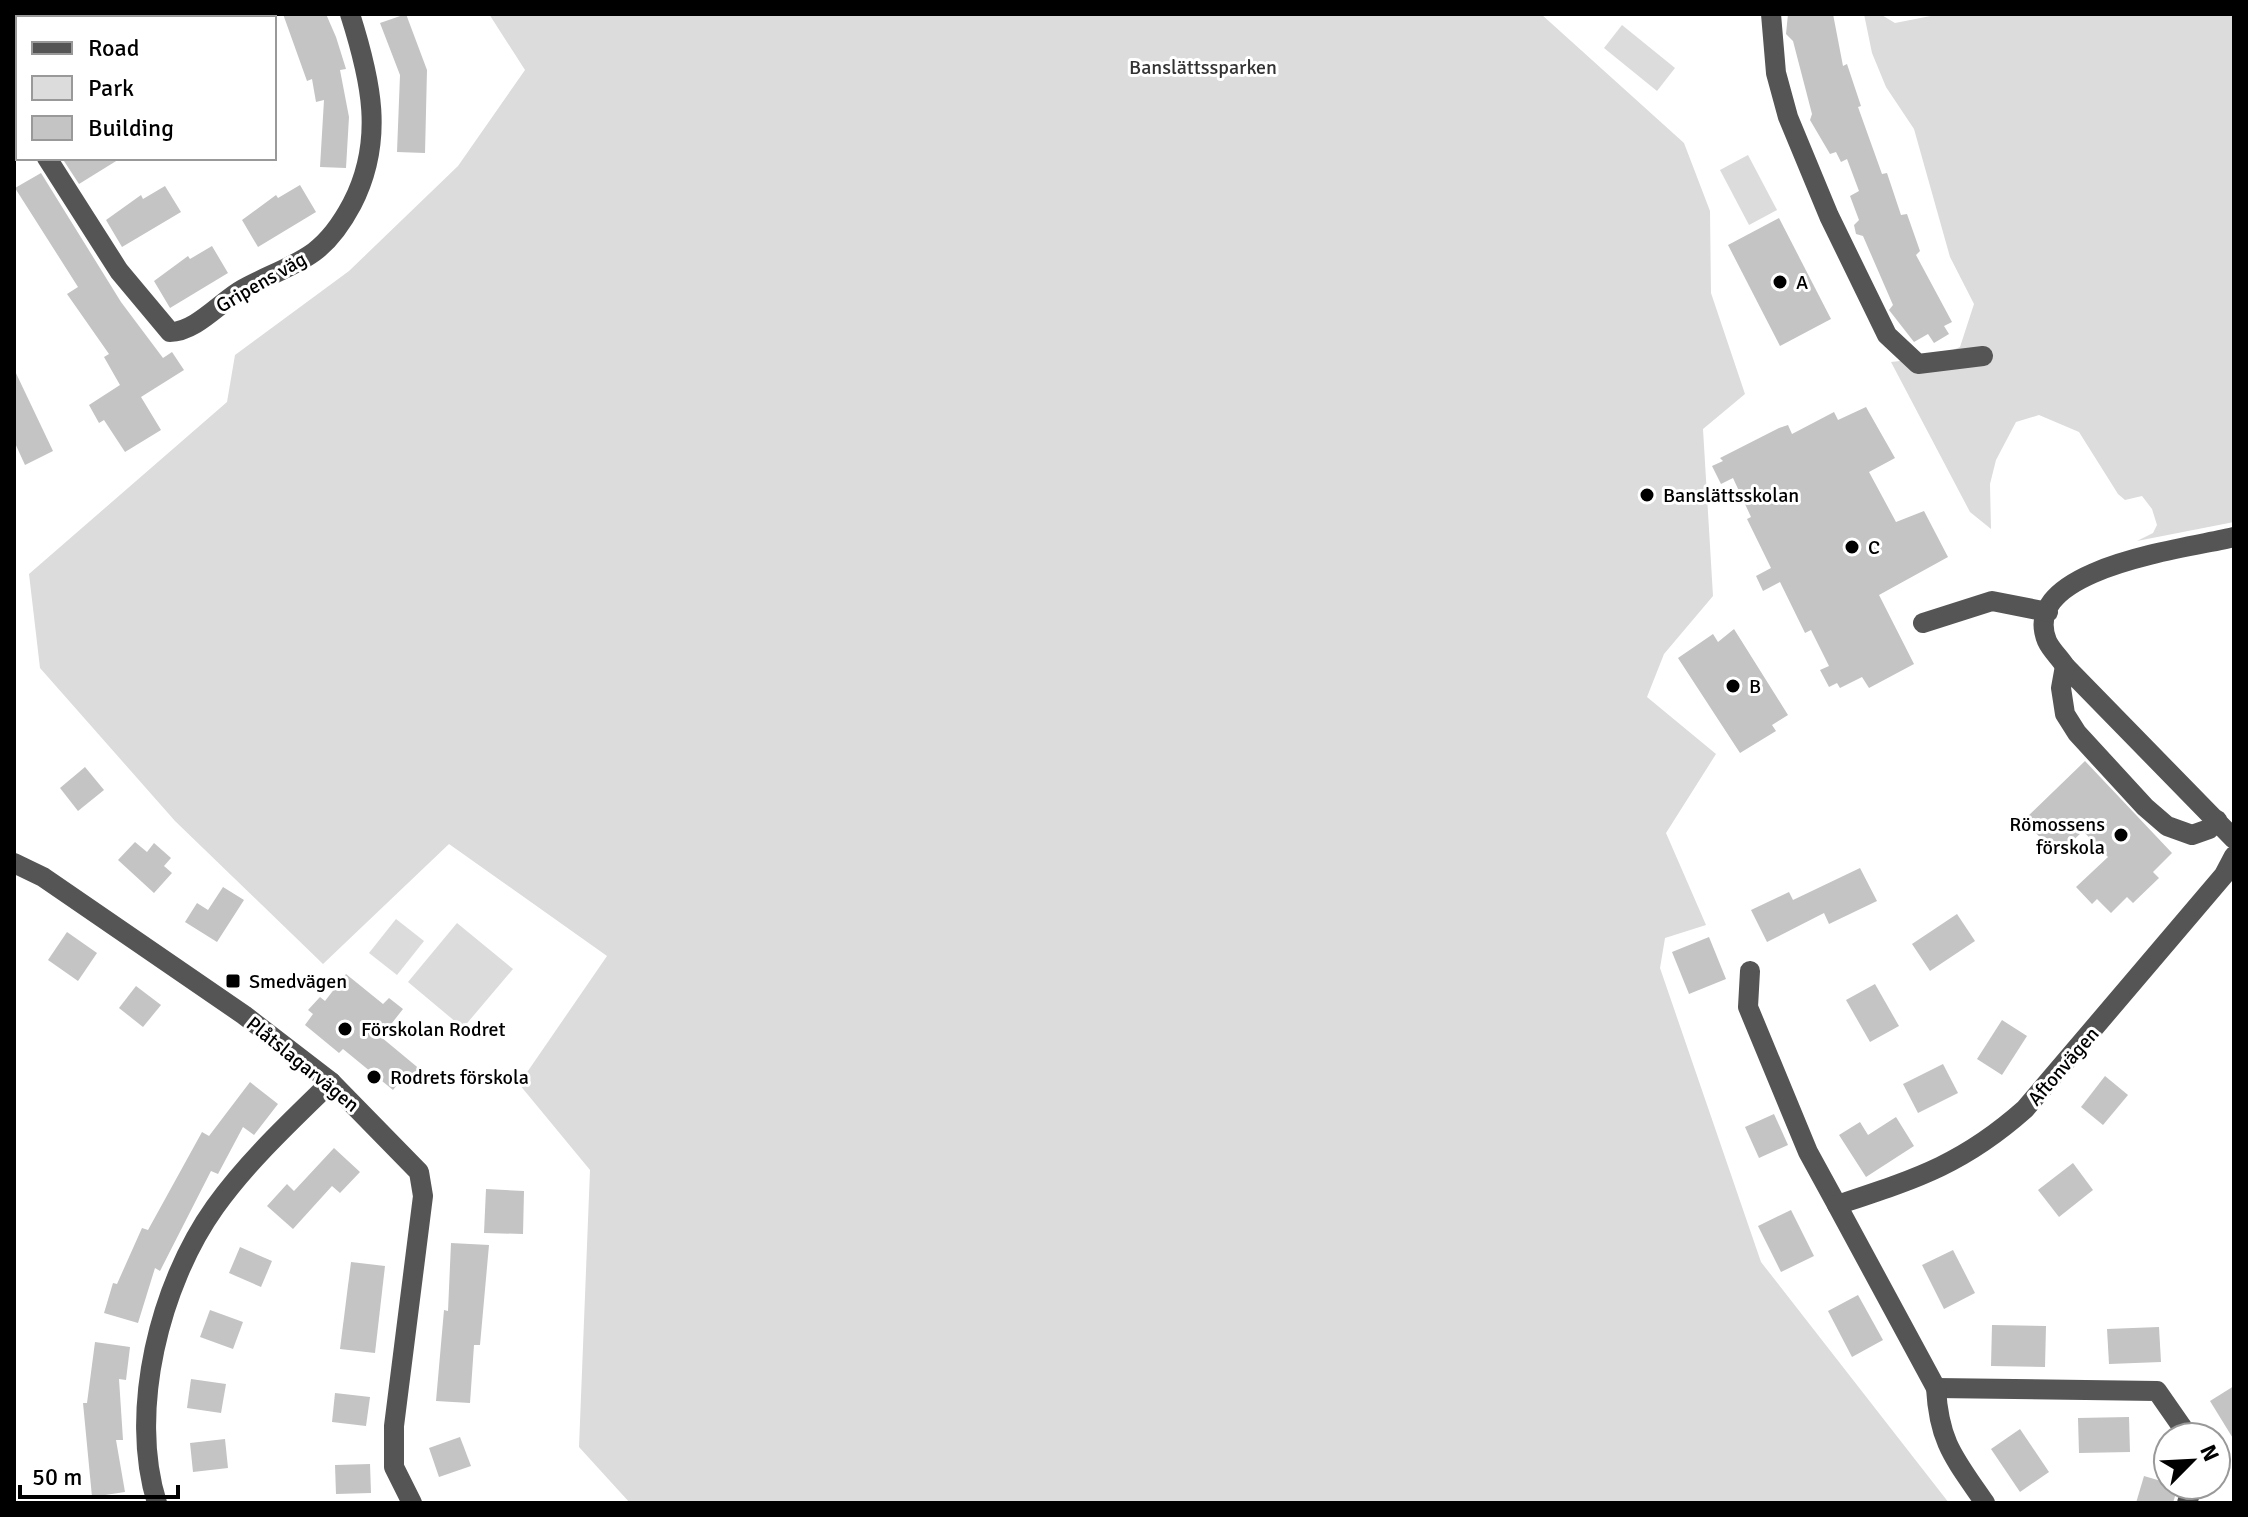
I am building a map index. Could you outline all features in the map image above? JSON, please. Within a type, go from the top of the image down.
[{"type":"street","name":"Gripens väg","points":[[48,160],[119,271],[170,332],[184,330],[244,288],[315,251],[346,216],[363,183],[374,131],[372,98],[350,14]]},
{"type":"street","points":[[1771,14],[1776,73],[1788,117],[1829,216],[1887,335],[1918,364],[1983,356]]},
{"type":"street","points":[[2234,537],[2100,568],[2071,583],[2055,599],[2048,612],[2047,640],[2065,666],[2234,839]]},
{"type":"street","points":[[1923,623],[1992,601],[2048,612]]},
{"type":"street","points":[[2065,666],[2061,688],[2065,714],[2145,807],[2167,826],[2192,835],[2209,829],[2217,820]]},
{"type":"street","name":"Aftonvägen","points":[[1837,1205],[1934,1173],[2003,1128],[2074,1055],[2224,875],[2234,856]]},
{"type":"street","name":"Plåtslagarvägen","points":[[14,863],[43,877],[244,1015],[331,1082],[419,1172],[423,1196],[394,1426],[394,1467],[412,1503]]},
{"type":"street","points":[[1750,971],[1748,1007],[1808,1152],[1936,1388],[1938,1422],[1946,1446],[1985,1503]]},
{"type":"street","points":[[157,1503],[148,1455],[149,1372],[183,1268],[215,1208],[331,1082]]},
{"type":"street","points":[[1936,1388],[2157,1391],[2178,1421]]},
{"type":"green space","name":"Banslättssparken","points":[[489,14],[1541,14],[1684,143],[1710,211],[1711,293],[1745,394],[1703,429],[1713,596],[1664,654],[1647,697],[1716,754],[1666,833],[1706,925],[1665,938],[1660,968],[1761,1262],[1949,1503],[630,1503],[579,1447],[590,1170],[519,1084],[607,956],[449,844],[323,964],[175,821],[40,668],[29,574],[227,402],[235,355],[349,271],[458,166],[525,70]]},
{"type":"green space","points":[[1864,14],[1880,14],[1895,23],[1941,14],[2234,14],[2234,522],[2137,541],[2153,533],[2157,525],[2152,509],[2142,496],[2125,500],[2118,494],[2079,432],[2039,415],[2016,422],[1996,460],[1990,484],[1991,529],[1970,512],[1891,362],[1936,357],[1960,347],[1974,304],[1950,257],[1914,129],[1886,87],[1872,53]]},
{"type":"green space","points":[[1622,25],[1675,68],[1657,91],[1604,48]]},
{"type":"green space","points":[[1748,155],[1777,210],[1749,225],[1720,170]]},
{"type":"green space","points":[[396,919],[424,941],[397,975],[369,953]]},
{"type":"green space","points":[[457,923],[513,969],[463,1028],[408,982]]},
{"type":"building","points":[[283,14],[326,14],[336,37],[346,69],[340,70],[349,117],[346,168],[320,167],[324,100],[316,102],[312,79],[307,81]]},
{"type":"building","points":[[406,14],[427,70],[425,153],[397,152],[400,75],[380,23]]},
{"type":"building","points":[[1788,14],[1833,14],[1843,66],[1847,64],[1861,106],[1858,107],[1882,174],[1887,173],[1901,215],[1907,214],[1920,251],[1916,255],[1952,322],[1944,326],[1949,334],[1934,343],[1928,334],[1914,342],[1889,310],[1893,305],[1863,236],[1856,234],[1854,225],[1859,220],[1850,196],[1859,191],[1847,159],[1841,162],[1836,152],[1830,154],[1810,120],[1812,114],[1793,41],[1786,34]]},
{"type":"building","points":[[66,160],[118,160],[79,184]]},
{"type":"building","points":[[41,173],[121,302],[163,358],[172,352],[184,370],[141,397],[161,430],[125,452],[104,420],[99,423],[89,405],[120,385],[104,357],[109,354],[67,294],[78,287],[15,188]]},
{"type":"building","points":[[300,185],[316,212],[258,247],[242,220],[276,195],[278,198]]},
{"type":"building","points":[[165,186],[181,212],[122,247],[106,220],[141,195],[143,199]]},
{"type":"building","name":"A","points":[[1779,218],[1831,319],[1780,346],[1728,245]]},
{"type":"building","points":[[212,246],[228,273],[170,308],[154,281],[188,256],[190,259]]},
{"type":"building","points":[[14,369],[53,451],[25,465],[14,441]]},
{"type":"building","name":"C","points":[[1866,407],[1895,458],[1869,472],[1896,522],[1924,511],[1948,557],[1879,595],[1914,664],[1869,688],[1862,677],[1840,688],[1837,683],[1829,687],[1820,670],[1829,666],[1811,630],[1805,633],[1780,582],[1763,591],[1756,576],[1771,568],[1747,519],[1751,517],[1733,478],[1721,484],[1712,466],[1723,461],[1720,458],[1779,428],[1788,425],[1792,434],[1834,412],[1838,420]]},
{"type":"building","name":"B","points":[[1734,629],[1788,715],[1772,725],[1776,731],[1740,753],[1678,658],[1713,634],[1718,642]]},
{"type":"building","name":"Römossens förskola","points":[[2085,761],[2172,853],[2153,872],[2159,878],[2133,903],[2127,897],[2111,913],[2097,899],[2092,904],[2076,887],[2108,857],[2083,831],[2062,851],[2054,843],[2049,847],[2024,820]]},
{"type":"building","points":[[85,767],[104,790],[78,811],[60,788]]},
{"type":"building","points":[[135,842],[147,852],[154,843],[171,858],[164,866],[172,873],[154,893],[118,860]]},
{"type":"building","points":[[1860,868],[1877,901],[1829,924],[1824,913],[1767,942],[1751,910],[1789,892],[1793,900]]},
{"type":"building","points":[[223,887],[244,900],[217,942],[185,922],[197,903],[208,910]]},
{"type":"building","points":[[1957,914],[1975,941],[1930,971],[1912,944]]},
{"type":"building","points":[[67,932],[97,953],[78,981],[48,960]]},
{"type":"building","points":[[1709,937],[1726,979],[1689,994],[1672,952]]},
{"type":"building","name":"Förskolan Rodret","points":[[346,974],[383,1004],[389,998],[403,1009],[381,1037],[422,1071],[409,1087],[401,1080],[393,1090],[343,1049],[339,1053],[305,1025],[313,1014],[308,1010],[320,997],[325,1001]]},
{"type":"building","points":[[1875,984],[1899,1026],[1870,1042],[1846,1000]]},
{"type":"building","points":[[136,986],[161,1005],[143,1027],[119,1008]]},
{"type":"building","points":[[2002,1020],[2027,1036],[2002,1075],[1977,1059]]},
{"type":"building","points":[[1943,1064],[1958,1093],[1918,1113],[1903,1084]]},
{"type":"building","points":[[2105,1076],[2128,1095],[2103,1125],[2081,1107]]},
{"type":"building","points":[[250,1082],[278,1104],[254,1135],[243,1127],[218,1174],[211,1171],[160,1271],[155,1268],[138,1323],[104,1313],[113,1283],[117,1284],[142,1228],[148,1230],[202,1132],[209,1136]]},
{"type":"building","points":[[1774,1114],[1788,1145],[1759,1158],[1745,1127]]},
{"type":"building","points":[[1896,1117],[1914,1146],[1866,1177],[1839,1135],[1860,1122],[1868,1135]]},
{"type":"building","points":[[334,1148],[360,1172],[340,1193],[332,1186],[293,1229],[267,1206],[287,1184],[294,1191]]},
{"type":"building","points":[[2073,1163],[2093,1190],[2059,1217],[2038,1190]]},
{"type":"building","points":[[486,1189],[524,1191],[523,1234],[484,1233]]},
{"type":"building","points":[[1791,1210],[1814,1256],[1781,1272],[1758,1226]]},
{"type":"building","points":[[451,1243],[489,1245],[480,1345],[474,1345],[470,1403],[436,1401],[444,1310],[448,1311]]},
{"type":"building","points":[[240,1247],[272,1261],[261,1287],[229,1273]]},
{"type":"building","points":[[1953,1250],[1975,1293],[1944,1309],[1922,1265]]},
{"type":"building","points":[[351,1262],[385,1266],[375,1353],[340,1349]]},
{"type":"building","points":[[1858,1295],[1883,1340],[1852,1357],[1828,1311]]},
{"type":"building","points":[[210,1310],[243,1322],[233,1349],[200,1337]]},
{"type":"building","points":[[1992,1325],[2046,1326],[2045,1367],[1991,1366]]},
{"type":"building","points":[[2159,1327],[2161,1362],[2109,1364],[2107,1329]]},
{"type":"building","points":[[95,1342],[130,1347],[126,1380],[119,1379],[123,1440],[116,1440],[125,1492],[92,1497],[83,1403],[87,1403]]},
{"type":"building","points":[[191,1379],[226,1384],[221,1413],[187,1408]]},
{"type":"building","points":[[2234,1386],[2234,1440],[2232,1421],[2222,1421],[2210,1401]]},
{"type":"building","points":[[335,1393],[370,1397],[366,1426],[332,1422]]},
{"type":"building","points":[[2129,1417],[2130,1452],[2079,1453],[2078,1418]]},
{"type":"building","points":[[2020,1429],[2049,1472],[2020,1492],[1991,1449]]},
{"type":"building","points":[[460,1437],[471,1466],[439,1477],[429,1448]]},
{"type":"building","points":[[225,1439],[228,1468],[193,1472],[190,1443]]},
{"type":"building","points":[[370,1464],[371,1493],[336,1494],[335,1465]]},
{"type":"building","points":[[2144,1476],[2152,1478],[2152,1501],[2174,1501],[2173,1503],[2136,1503]]},
{"type":"place","name":"A","points":[[1780,282]]},
{"type":"place","name":"Banslättsskolan","points":[[1647,495]]},
{"type":"place","name":"C","points":[[1852,547]]},
{"type":"place","name":"B","points":[[1733,686]]},
{"type":"place","name":"Römossens förskola","points":[[2121,835]]},
{"type":"place","name":"Smedvägen","points":[[233,981]]},
{"type":"place","name":"Förskolan Rodret","points":[[345,1029]]},
{"type":"place","name":"Rodrets förskola","points":[[374,1077]]}]
